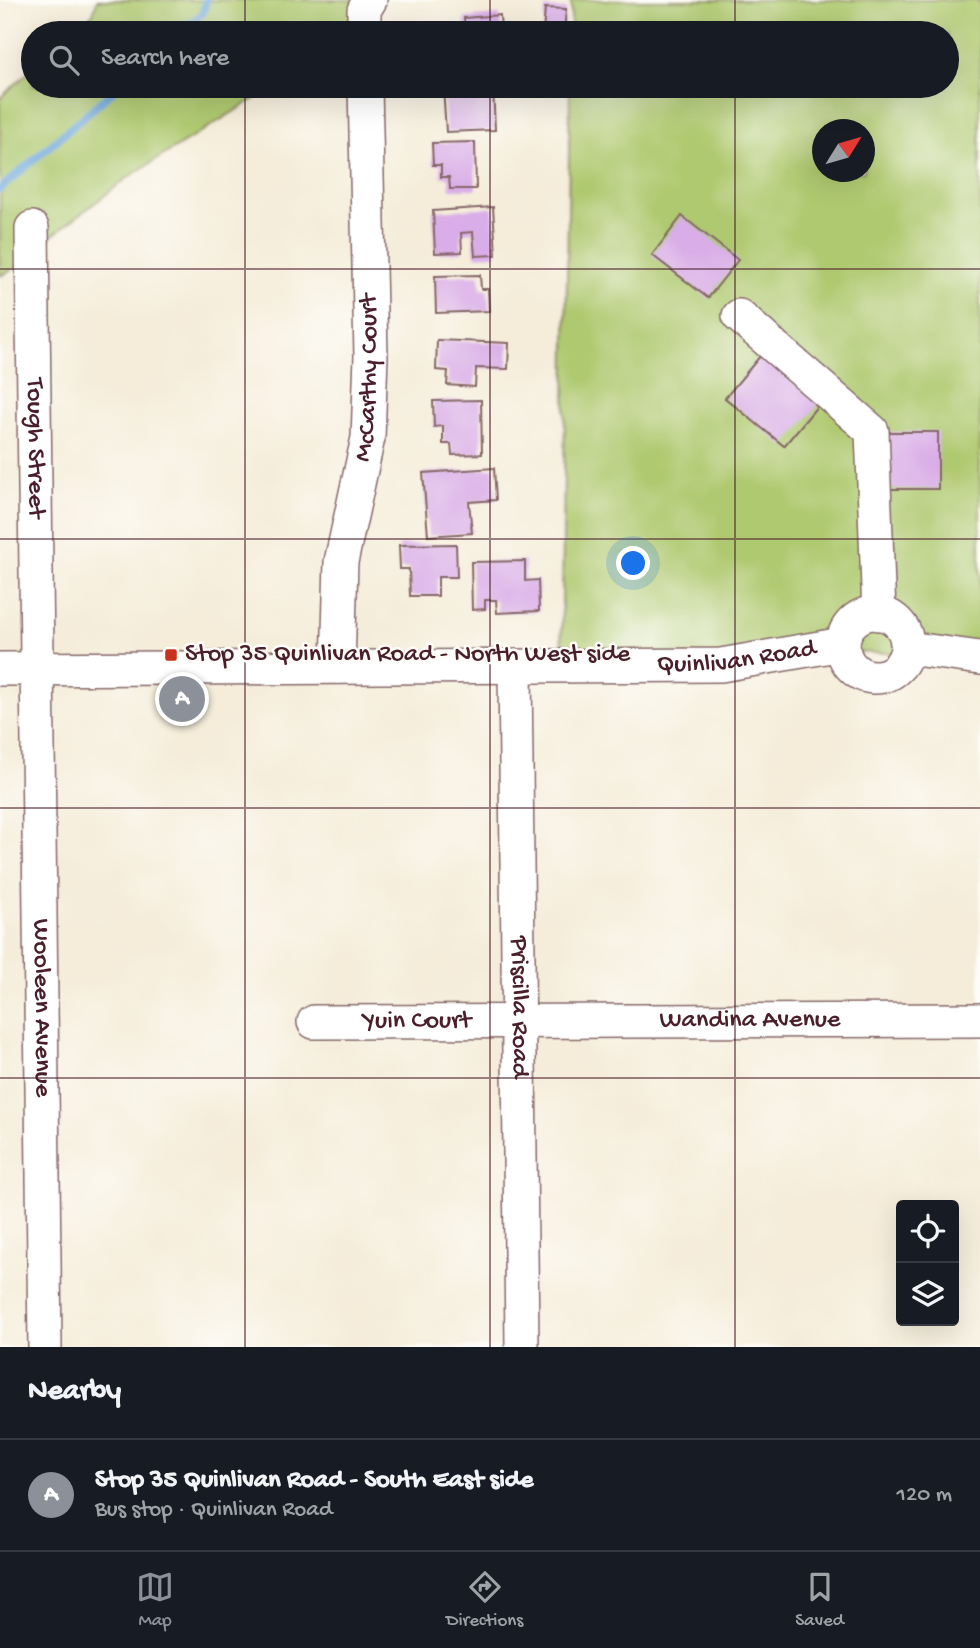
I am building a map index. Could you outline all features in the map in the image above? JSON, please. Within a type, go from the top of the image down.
[{"type":"street","name":"McCarthy Court","points":[[338,667],[341,562],[368,438],[371,356],[365,98]]},
{"type":"street","name":"Tough Street","points":[[32,228],[34,669]]},
{"type":"street","points":[[739,316],[872,431],[879,614]]},
{"type":"street","points":[[879,614],[898,623],[906,637],[907,648],[897,669],[880,677],[870,677],[860,673],[848,662],[843,644],[847,630],[854,621],[879,614]]},
{"type":"street","name":"Quinlivan Road","points":[[0,669],[720,665],[843,644]]},
{"type":"street","points":[[907,648],[980,657]]},
{"type":"street","name":"Priscilla Road","points":[[515,667],[522,1347]]},
{"type":"street","name":"Wooleen Avenue","points":[[34,669],[45,1347]]},
{"type":"street","name":"Wandina Avenue","points":[[519,1022],[980,1020]]},
{"type":"street","name":"Yuin Court","points":[[314,1022],[519,1022]]},
{"type":"green space","points":[[97,0],[370,0],[364,10],[351,21],[85,21],[93,14]]},
{"type":"green space","points":[[571,0],[980,0],[980,655],[844,652],[561,666],[570,98],[959,98],[959,21],[571,21]]},
{"type":"green space","points":[[21,79],[21,98],[256,98],[130,176],[32,251],[32,259],[0,276],[0,98]]},
{"type":"building","points":[[545,8],[566,9],[565,21],[544,21]]},
{"type":"building","points":[[500,15],[500,21],[464,21],[464,18]]},
{"type":"building","points":[[444,98],[494,98],[495,130],[446,132]]},
{"type":"building","points":[[475,142],[476,189],[450,189],[449,177],[441,177],[441,165],[433,165],[432,143]]},
{"type":"building","points":[[493,207],[496,255],[475,256],[473,232],[461,233],[462,252],[435,253],[433,211]]},
{"type":"building","points":[[682,216],[738,260],[708,298],[652,255]]},
{"type":"building","points":[[480,275],[481,289],[488,289],[489,311],[436,313],[435,276]]},
{"type":"building","points":[[437,340],[509,343],[508,369],[476,368],[475,387],[447,385],[448,371],[436,370]]},
{"type":"building","points":[[761,355],[819,404],[784,446],[725,398]]},
{"type":"building","points":[[481,400],[482,454],[452,455],[451,444],[443,444],[443,426],[434,427],[433,401]]},
{"type":"building","points":[[888,432],[938,432],[938,489],[888,489]]},
{"type":"building","points":[[494,468],[496,500],[469,502],[472,533],[428,536],[423,473]]},
{"type":"building","points":[[456,544],[457,577],[438,577],[438,596],[410,596],[409,569],[400,569],[399,545]]},
{"type":"building","points":[[525,561],[525,581],[538,580],[539,611],[497,613],[496,600],[485,600],[485,609],[472,610],[471,562]]},
{"type":"waterway","points":[[193,21],[203,13],[206,0]]},
{"type":"waterway","points":[[0,189],[105,98]]},
{"type":"place","name":"Stop 35 Quinlivan Road - North West side","points":[[171,655]]},
{"type":"place","name":"Stop 35 Quinlivan Road - South East side","points":[[182,699]]}]
